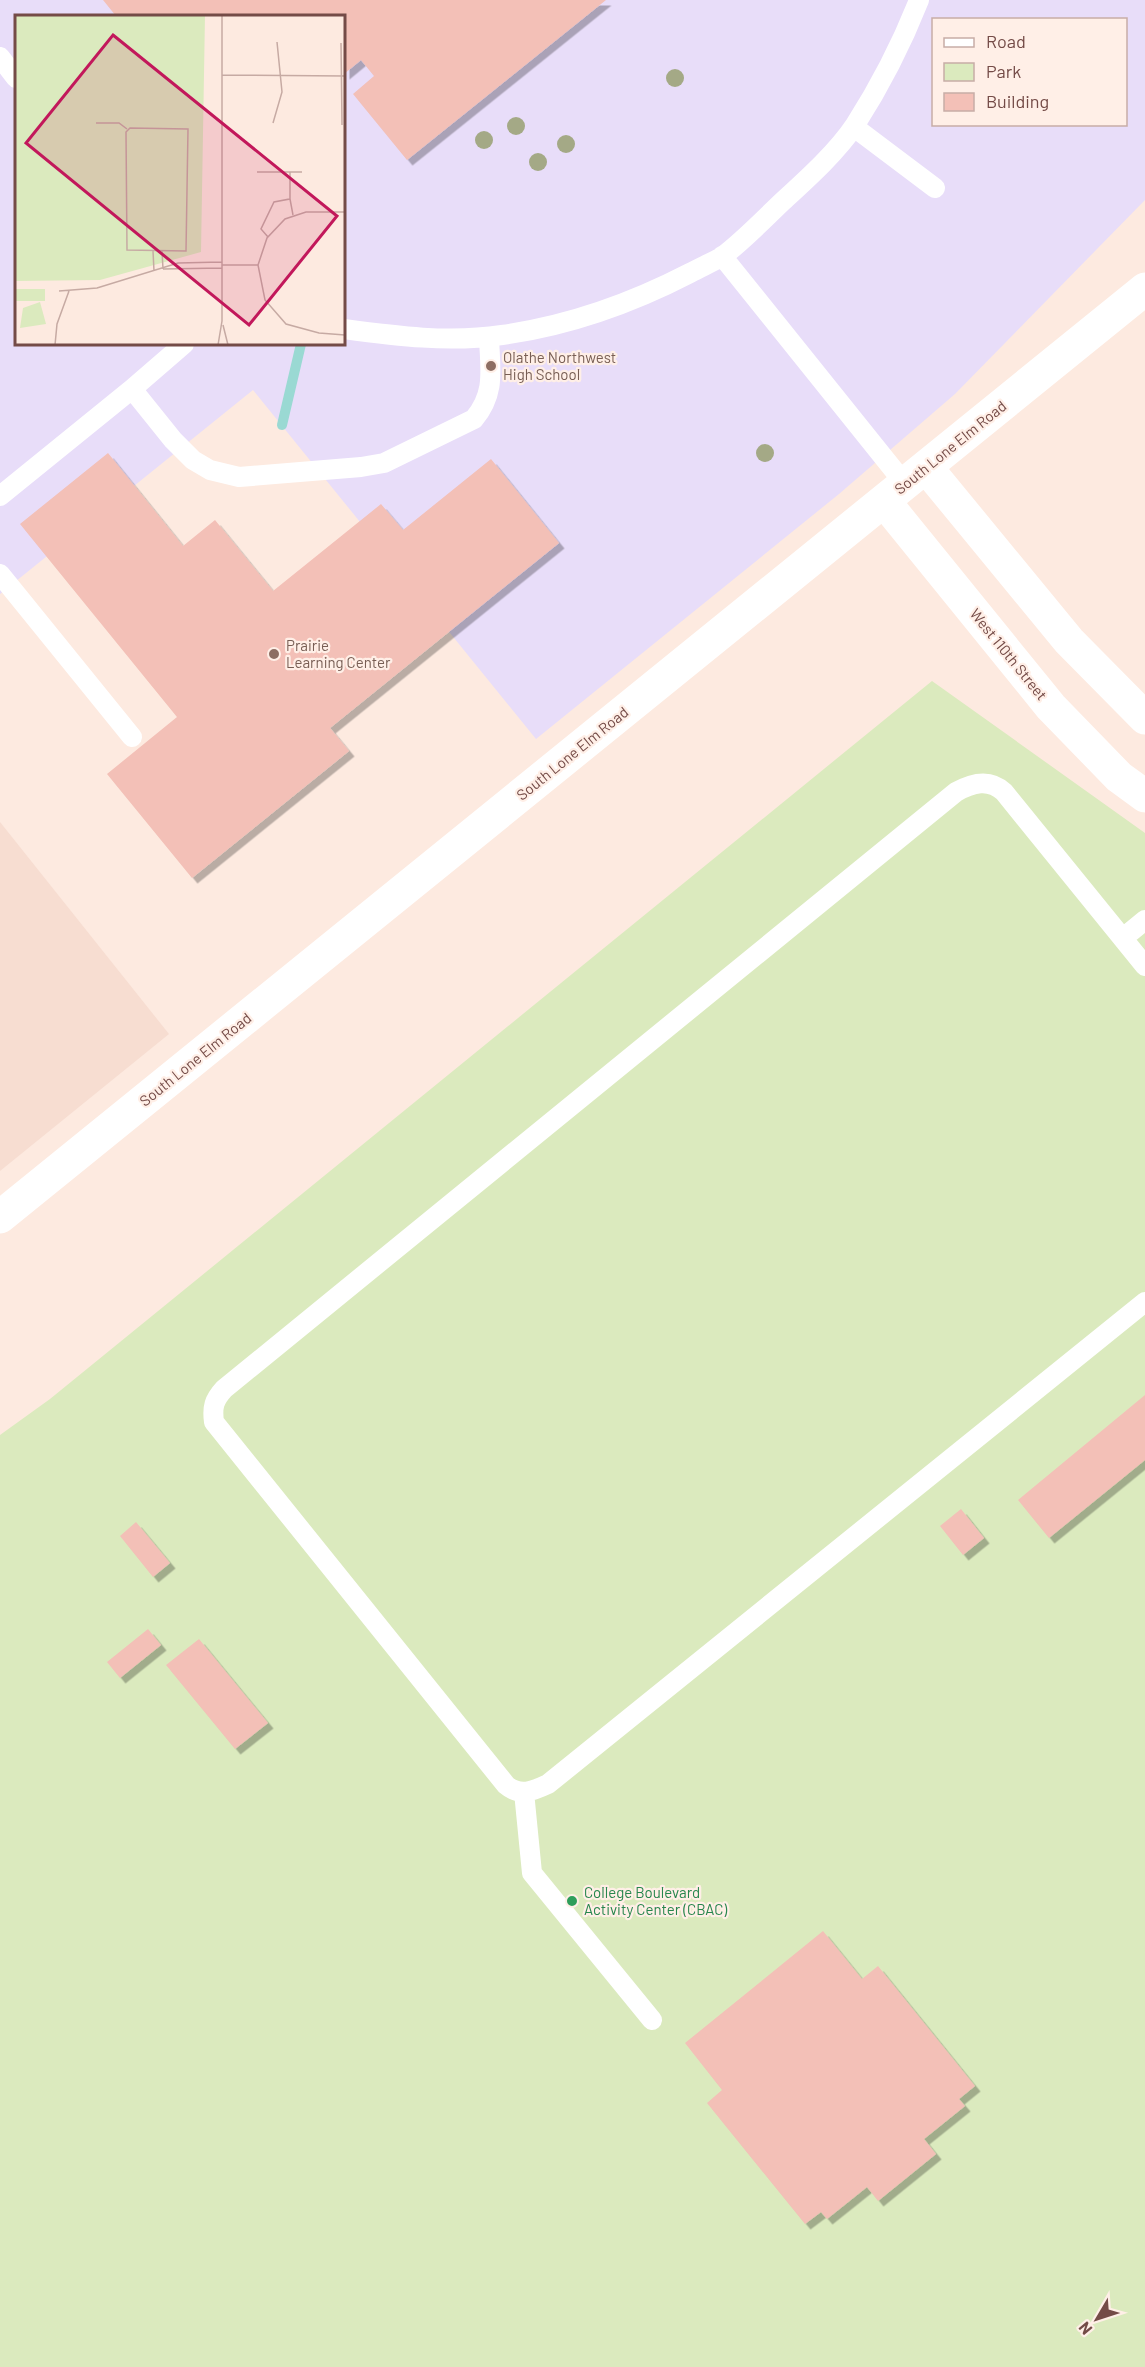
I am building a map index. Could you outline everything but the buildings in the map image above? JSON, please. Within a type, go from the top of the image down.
[{"type":"street","name":"South Lone Elm Road","points":[[0,1217],[1145,289]]},
{"type":"street","points":[[905,484],[1069,641],[1145,718]]},
{"type":"street","name":"West 110th Street","points":[[905,484],[1051,706],[1119,777],[1145,796]]},
{"type":"lane","points":[[345,329],[396,336],[452,339],[489,337],[574,320],[623,303],[671,283],[722,256],[812,174],[854,127],[894,55],[919,0]]},
{"type":"lane","points":[[0,57],[15,77]]},
{"type":"lane","points":[[854,127],[935,188]]},
{"type":"lane","points":[[722,256],[905,484]]},
{"type":"lane","points":[[132,389],[173,440],[193,460],[210,470],[239,477],[362,467],[384,463],[474,419],[485,406],[491,386],[489,337]]},
{"type":"lane","points":[[0,496],[183,345]]},
{"type":"lane","points":[[0,574],[132,737]]},
{"type":"lane","points":[[1145,966],[1004,792],[990,784],[976,783],[965,787],[642,1047],[224,1389],[214,1399],[212,1409],[214,1422],[506,1785],[511,1789],[524,1792],[533,1791],[553,1780],[1145,1302]]},
{"type":"lane","points":[[1123,938],[1145,920]]},
{"type":"lane","points":[[524,1792],[532,1873],[652,2020]]},
{"type":"shaded area","name":"Olathe Northwest High School","points":[[0,0],[1145,0],[1145,200],[955,394],[839,494],[536,739],[253,390],[0,594]]},
{"type":"shaded area","points":[[0,822],[169,1034],[0,1171]]},
{"type":"green space","name":"College Boulevard Activity Center (CBAC)","points":[[932,681],[1145,833],[1145,2367],[0,2367],[0,1435],[50,1399]]},
{"type":"waterway","points":[[282,425],[301,345]]},
{"type":"place","name":"Olathe Northwest High School","points":[[491,366]]},
{"type":"place","name":"Prairie Learning Center","points":[[274,654]]},
{"type":"place","name":"College Boulevard Activity Center (CBAC)","points":[[572,1901]]}]
